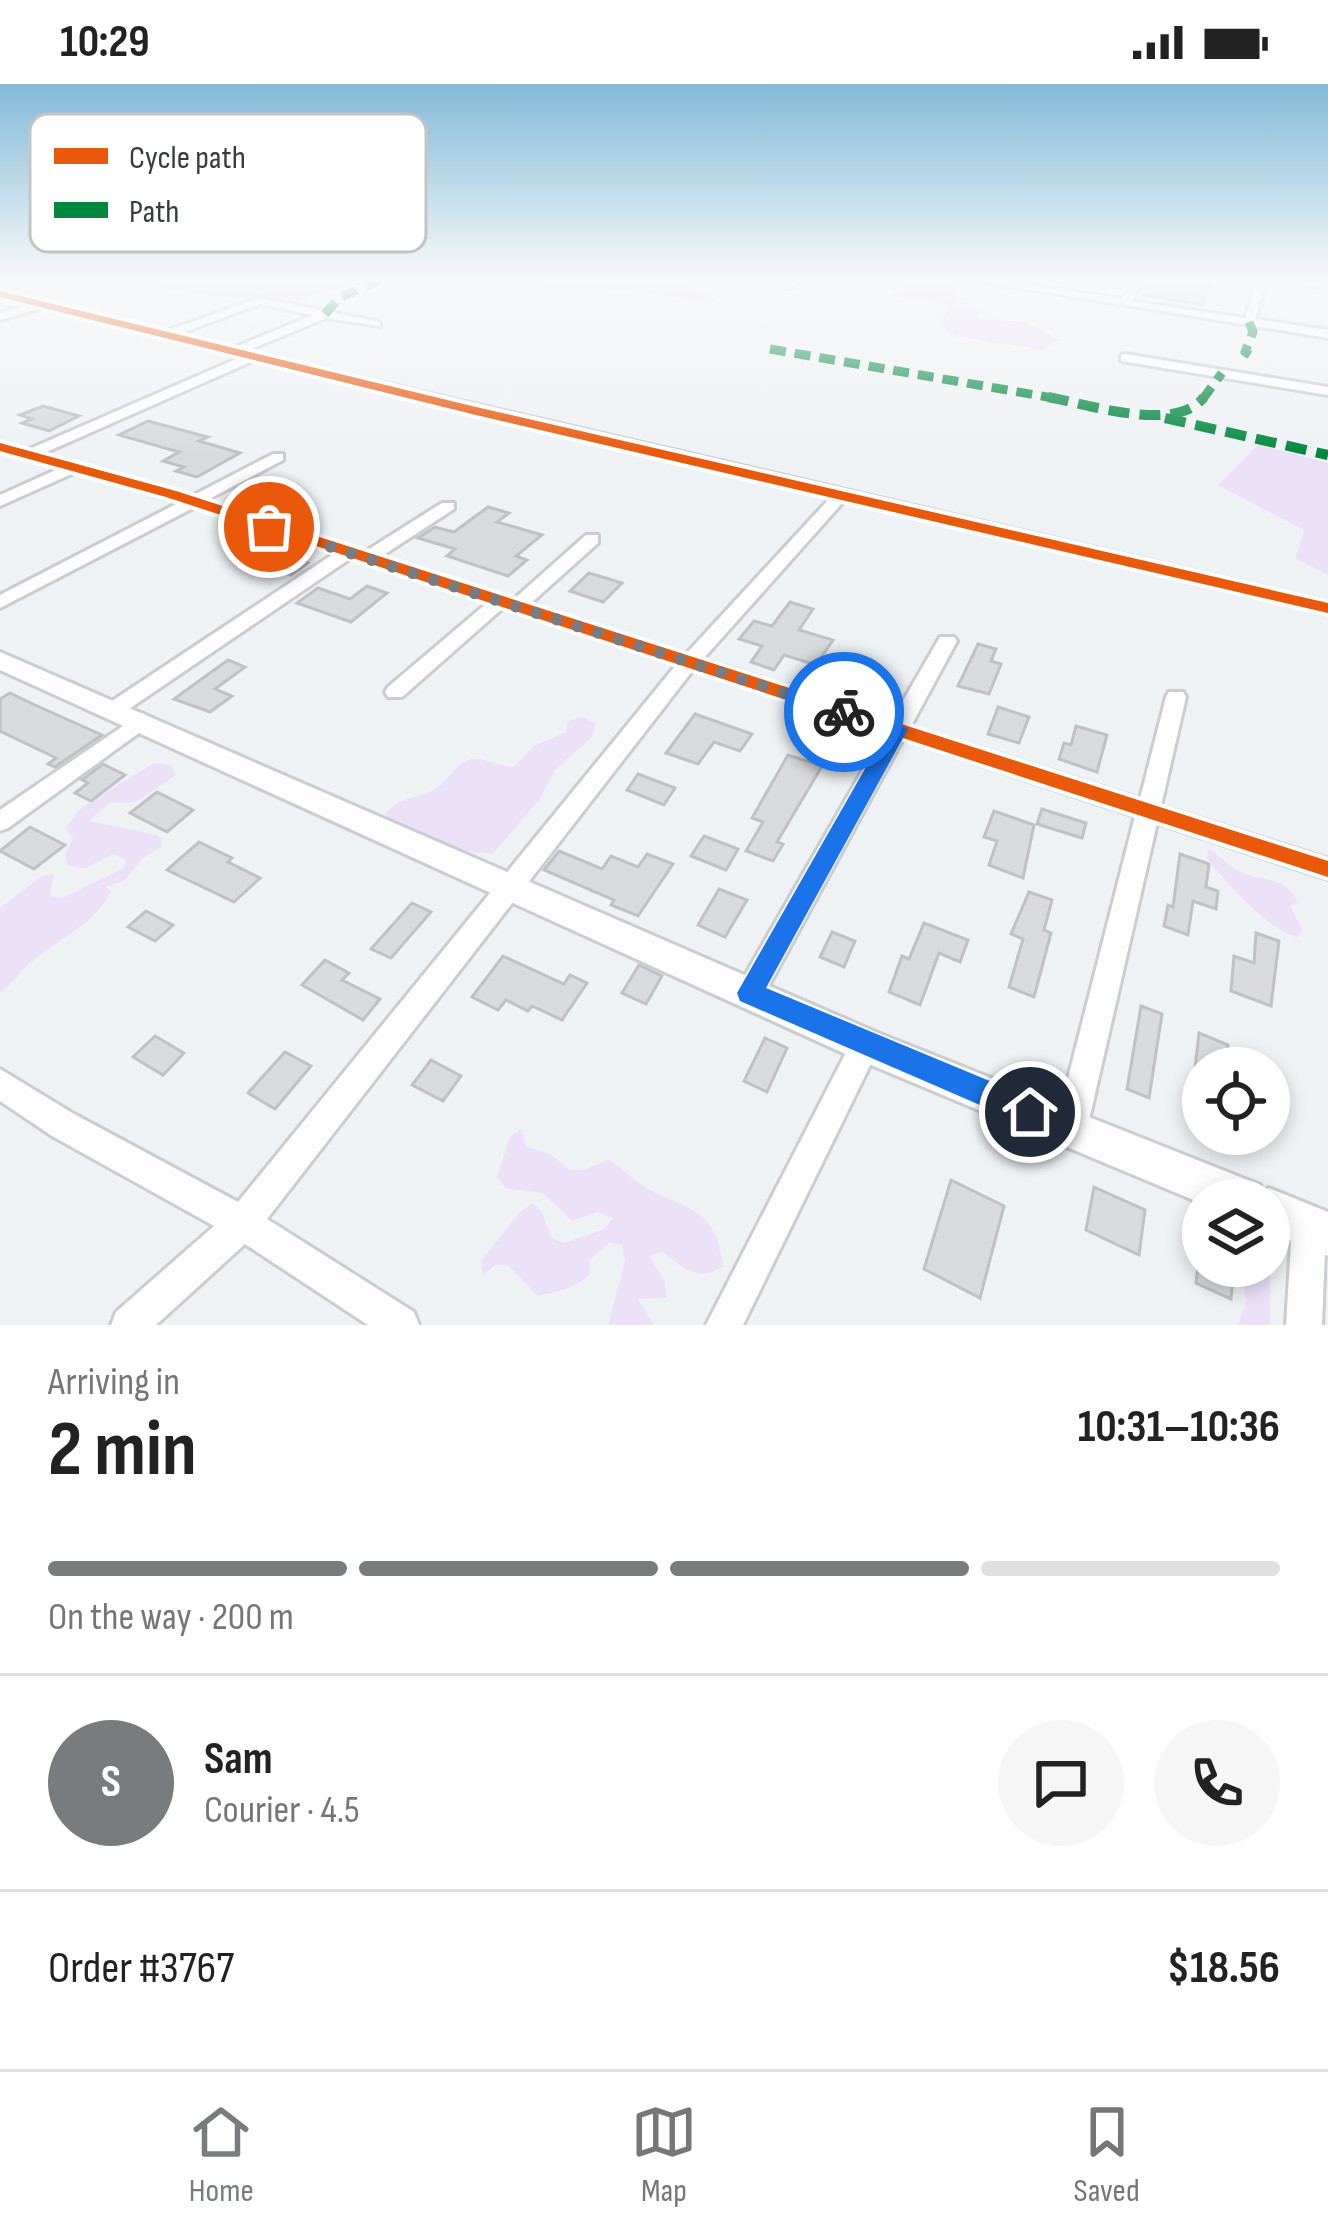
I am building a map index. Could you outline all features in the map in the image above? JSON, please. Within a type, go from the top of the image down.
[{"type":"street","points":[[179,338],[1328,608]]},
{"type":"street","points":[[235,352],[268,338]]},
{"type":"street","points":[[1250,355],[1250,378]]},
{"type":"street","points":[[27,455],[254,356]]},
{"type":"street","points":[[1125,358],[1328,391]]},
{"type":"street","points":[[0,447],[192,501],[1328,869]]},
{"type":"street","points":[[0,602],[278,457]]},
{"type":"street","points":[[0,501],[74,468]]},
{"type":"street","points":[[129,1325],[243,1223],[689,662],[841,495]]},
{"type":"street","points":[[0,822],[129,714],[357,556],[448,506]]},
{"type":"street","points":[[395,692],[592,539]]},
{"type":"street","points":[[750,993],[947,641]]},
{"type":"street","points":[[0,660],[865,1045],[1194,1179]]},
{"type":"street","points":[[1071,1129],[1176,697]]},
{"type":"street","points":[[724,1325],[865,1045]]},
{"type":"street","points":[[0,1084],[63,1125],[243,1223],[401,1325]]},
{"type":"street","points":[[1302,1223],[1304,1325]]},
{"type":"shaded area","points":[[967,338],[1059,340],[1044,350]]},
{"type":"shaded area","points":[[1258,445],[1328,463],[1328,575],[1296,559],[1304,530],[1218,485]]},
{"type":"shaded area","points":[[583,717],[596,724],[592,737],[554,771],[540,799],[493,854],[452,849],[388,825],[385,814],[391,808],[437,788],[464,762],[481,759],[514,767],[534,746],[566,732],[568,721]]},
{"type":"shaded area","points":[[154,763],[171,765],[176,775],[136,802],[109,803],[89,821],[157,835],[161,847],[143,858],[125,880],[105,887],[111,891],[97,912],[31,962],[0,993],[0,908],[42,876],[54,874],[50,896],[62,898],[122,869],[127,861],[114,854],[86,868],[68,866],[65,854],[73,838],[65,829],[81,808]]},
{"type":"shaded area","points":[[1209,848],[1241,872],[1274,881],[1293,894],[1298,903],[1290,906],[1303,931],[1298,937],[1248,904],[1207,858]]},
{"type":"shaded area","points":[[521,1129],[526,1147],[550,1154],[570,1170],[608,1160],[654,1192],[694,1211],[712,1230],[723,1266],[699,1273],[663,1252],[649,1256],[665,1282],[666,1298],[638,1299],[654,1325],[608,1325],[625,1262],[622,1246],[610,1242],[590,1260],[589,1275],[552,1293],[538,1296],[508,1265],[495,1265],[483,1275],[481,1261],[520,1212],[533,1203],[542,1212],[552,1238],[564,1243],[604,1229],[613,1218],[597,1212],[572,1221],[543,1193],[505,1188],[497,1177],[510,1137]]},
{"type":"shaded area","points":[[1244,1287],[1270,1287],[1270,1325],[1238,1325],[1246,1301]]},
{"type":"building","points":[[43,406],[79,416],[49,431],[22,423],[32,419],[20,415]]},
{"type":"building","points":[[148,421],[208,437],[199,441],[240,453],[197,477],[176,471],[184,467],[163,461],[179,452],[119,435]]},
{"type":"building","points":[[488,507],[509,513],[497,522],[542,535],[516,556],[527,560],[508,576],[447,556],[455,549],[418,538],[435,527],[454,532]]},
{"type":"building","points":[[267,549],[308,563],[291,575],[249,561]]},
{"type":"building","points":[[589,573],[622,583],[603,602],[570,591]]},
{"type":"building","points":[[367,586],[387,593],[351,622],[297,603],[318,588],[350,599]]},
{"type":"building","points":[[790,602],[813,609],[799,630],[833,640],[816,665],[784,655],[774,670],[751,662],[762,646],[739,639],[754,621],[772,626]]},
{"type":"building","points":[[978,644],[996,649],[991,661],[1001,664],[989,694],[958,686]]},
{"type":"building","points":[[228,660],[245,667],[215,689],[232,696],[210,712],[174,699]]},
{"type":"building","points":[[10,693],[102,735],[55,767],[48,764],[56,758],[0,731],[0,699]]},
{"type":"building","points":[[998,707],[1029,717],[1019,743],[988,734]]},
{"type":"building","points":[[695,714],[752,734],[740,751],[714,742],[698,764],[666,753]]},
{"type":"building","points":[[1076,726],[1107,735],[1097,772],[1059,759],[1064,743],[1071,745]]},
{"type":"building","points":[[788,755],[822,766],[777,842],[783,844],[773,861],[746,851],[763,822],[752,818]]},
{"type":"building","points":[[103,764],[125,775],[91,801],[75,793],[88,783],[82,780]]},
{"type":"building","points":[[638,774],[675,788],[664,805],[627,790]]},
{"type":"building","points":[[157,792],[193,810],[167,832],[130,813]]},
{"type":"building","points":[[1042,809],[1086,823],[1082,838],[1037,824]]},
{"type":"building","points":[[994,811],[1034,825],[1023,878],[989,865],[997,841],[984,837]]},
{"type":"building","points":[[30,827],[65,845],[34,869],[0,851]]},
{"type":"building","points":[[704,836],[738,849],[726,870],[691,856]]},
{"type":"building","points":[[199,842],[260,878],[234,902],[167,870]]},
{"type":"building","points":[[559,851],[602,869],[611,856],[638,867],[647,854],[673,864],[638,916],[611,905],[614,900],[544,870]]},
{"type":"building","points":[[1180,854],[1209,864],[1206,887],[1218,891],[1216,909],[1193,901],[1188,935],[1164,926],[1168,905],[1173,907]]},
{"type":"building","points":[[719,889],[747,900],[725,937],[698,925]]},
{"type":"building","points":[[1029,892],[1052,900],[1044,930],[1051,933],[1034,997],[1009,987],[1023,939],[1011,934]]},
{"type":"building","points":[[412,903],[431,912],[391,958],[371,949]]},
{"type":"building","points":[[146,911],[173,925],[155,941],[128,927]]},
{"type":"building","points":[[924,923],[968,940],[960,962],[939,953],[920,1005],[889,992],[902,956],[909,959]]},
{"type":"building","points":[[832,932],[855,941],[844,967],[820,957]]},
{"type":"building","points":[[1256,933],[1279,941],[1271,1006],[1231,991],[1234,956],[1254,963]]},
{"type":"building","points":[[503,956],[564,984],[570,975],[587,983],[562,1020],[506,1000],[498,1010],[472,997]]},
{"type":"building","points":[[325,960],[349,973],[342,980],[380,999],[363,1020],[302,985]]},
{"type":"building","points":[[639,965],[662,976],[646,1004],[622,993]]},
{"type":"building","points":[[1141,1006],[1162,1014],[1149,1098],[1127,1089]]},
{"type":"building","points":[[1199,1033],[1228,1045],[1228,1047],[1197,1047]]},
{"type":"building","points":[[155,1036],[184,1053],[163,1075],[133,1057]]},
{"type":"building","points":[[765,1038],[787,1048],[767,1092],[744,1081]]},
{"type":"building","points":[[285,1052],[311,1066],[275,1109],[248,1093]]},
{"type":"building","points":[[431,1060],[461,1076],[443,1101],[412,1085]]},
{"type":"building","points":[[951,1180],[1004,1206],[980,1298],[924,1269]]},
{"type":"building","points":[[1094,1187],[1145,1210],[1139,1255],[1086,1230]]},
{"type":"building","points":[[1205,1287],[1232,1287],[1231,1299]]},
{"type":"marked path","points":[[1250,355],[1245,352],[1251,338]]},
{"type":"marked path","points":[[770,349],[1165,418],[1197,407],[1222,373]]},
{"type":"marked path","points":[[1165,418],[1328,455]]},
{"type":"cycle path","points":[[179,338],[1328,608]]},
{"type":"cycle path","points":[[0,447],[171,494],[1328,869]]},
{"type":"way so far","points":[[269,527],[844,712]]},
{"type":"route","points":[[844,712],[898,729],[750,993],[1030,1112]]}]
